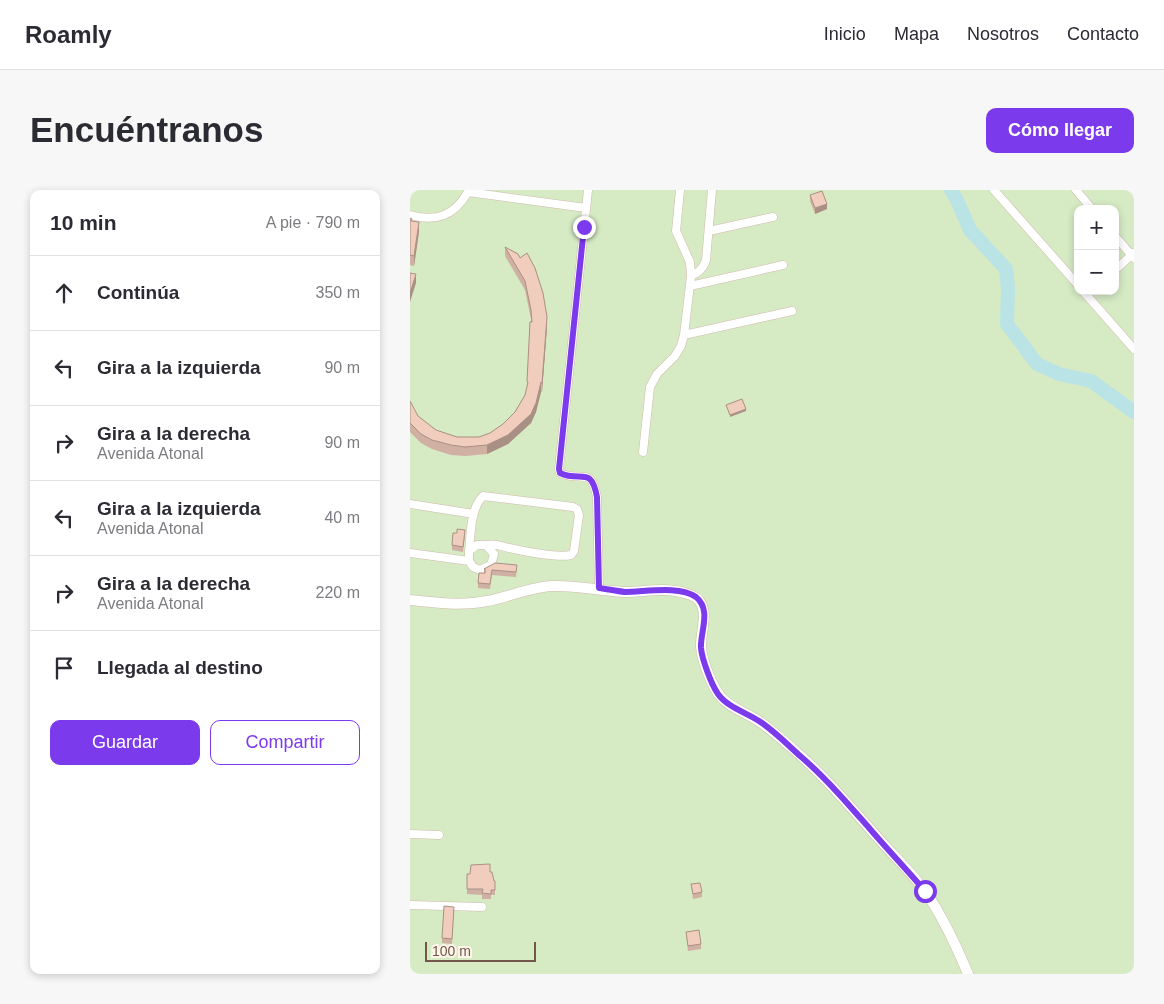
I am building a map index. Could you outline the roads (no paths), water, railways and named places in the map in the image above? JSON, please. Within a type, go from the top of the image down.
[{"type":"street","points":[[531,199],[532,190]]},
{"type":"street","points":[[588,190],[559,469],[560,473],[586,477],[592,480],[594,484],[597,497],[599,588]]},
{"type":"street","points":[[643,452],[650,387],[657,374],[675,356],[681,346],[684,335],[691,276],[690,262],[676,230],[680,190]]},
{"type":"street","points":[[691,276],[698,273],[706,260],[712,190]]},
{"type":"street","points":[[994,190],[1074,280]]},
{"type":"street","points":[[1076,190],[1089,205]]},
{"type":"street","points":[[410,215],[432,218],[443,217],[454,211],[469,191],[586,208]]},
{"type":"street","points":[[709,232],[773,217]]},
{"type":"street","points":[[1119,240],[1133,255],[1119,267]]},
{"type":"street","points":[[690,286],[783,265]]},
{"type":"street","points":[[1089,295],[1134,349]]},
{"type":"street","points":[[684,335],[792,311]]},
{"type":"street","points":[[468,561],[469,551],[474,514],[479,500],[483,496],[489,495],[573,507],[579,515],[574,551],[571,555],[559,556],[507,548],[496,543],[472,547],[469,551]]},
{"type":"street","points":[[410,504],[474,514]]},
{"type":"street","points":[[472,531],[494,554]]},
{"type":"street","points":[[494,554],[507,548]]},
{"type":"street","points":[[410,552],[468,561],[476,569],[484,569],[493,562],[494,554]]},
{"type":"street","points":[[410,600],[442,604],[474,603],[546,586],[599,588],[624,592],[678,591],[690,594],[702,605],[704,616],[702,652],[718,694],[728,704],[747,713],[768,727],[802,756],[834,788],[925,891],[949,930],[968,974]]},
{"type":"street","points":[[410,834],[439,835]]},
{"type":"street","points":[[410,905],[482,907]]},
{"type":"waterway","points":[[951,190],[970,230],[1006,269],[1008,289],[1007,324],[1037,364],[1059,374],[1091,381],[1134,412]]}]
